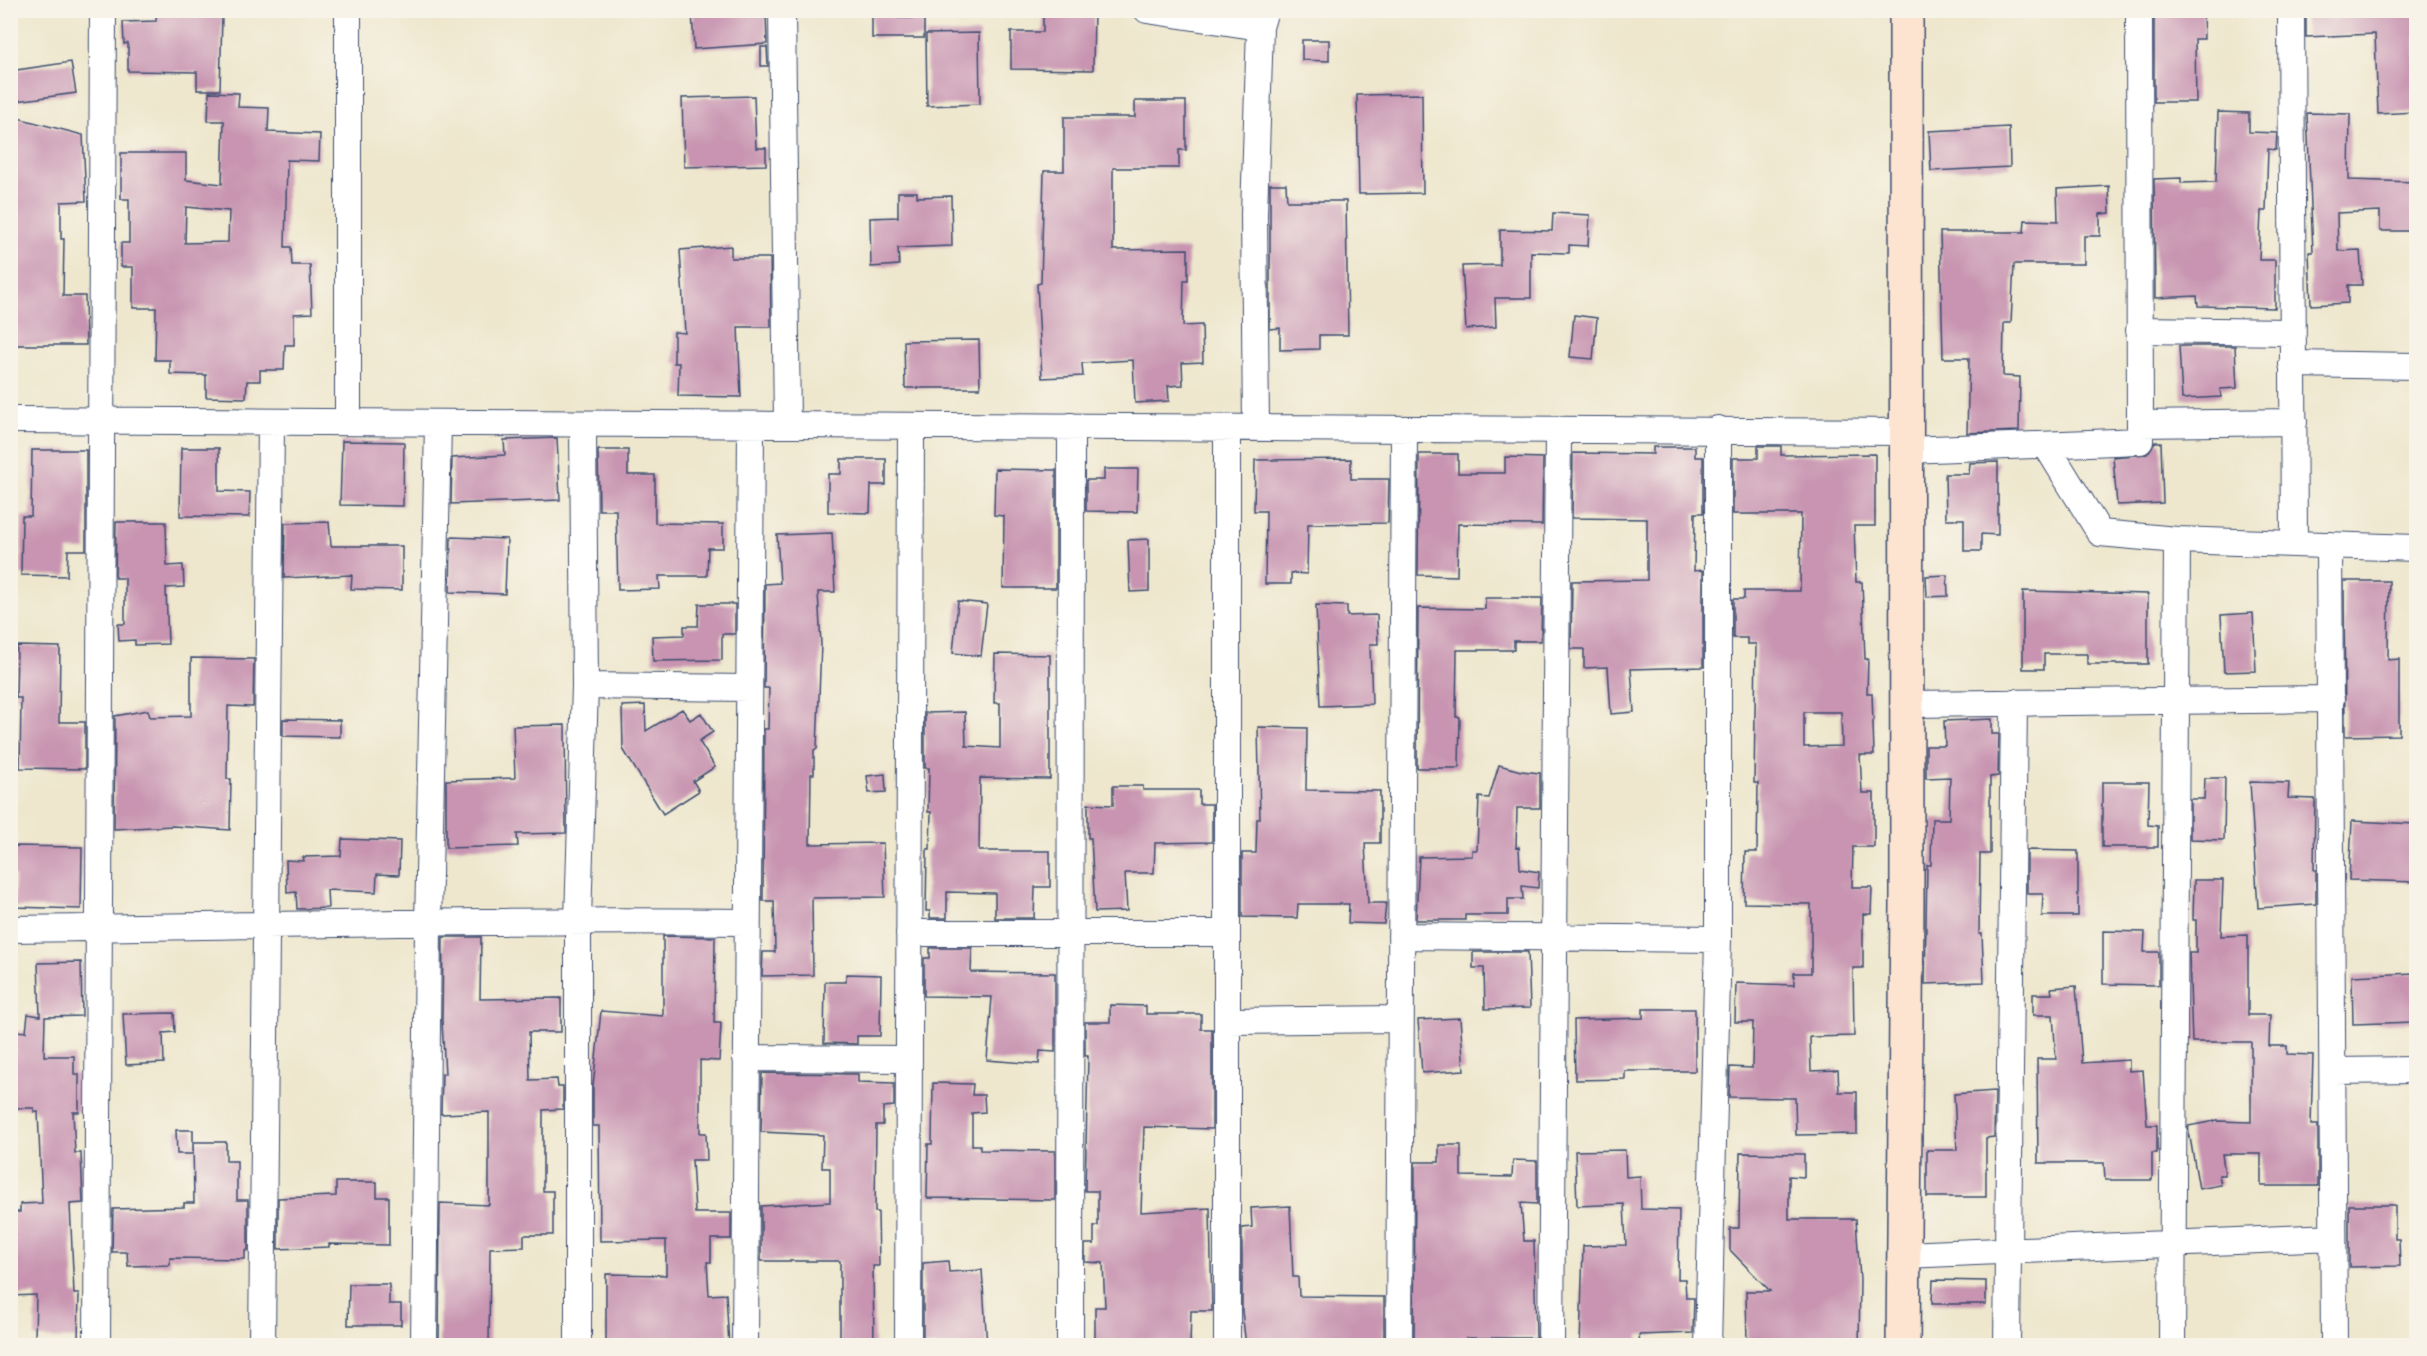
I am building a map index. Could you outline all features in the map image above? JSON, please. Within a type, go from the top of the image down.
[{"type":"street","points":[[97,1346],[104,10]]},
{"type":"street","points":[[348,10],[348,422]]},
{"type":"street","points":[[782,10],[787,425]]},
{"type":"street","points":[[1147,10],[1262,19],[1254,214],[1256,428]]},
{"type":"street","points":[[1903,1346],[1908,441],[1906,10]]},
{"type":"street","points":[[10,420],[1558,430],[1718,429],[1908,441],[2046,445],[2140,441],[2139,10]]},
{"type":"street","points":[[2291,10],[2294,544]]},
{"type":"street","points":[[2139,330],[2292,332]]},
{"type":"street","points":[[2292,364],[2416,366]]},
{"type":"street","points":[[262,1346],[271,422]]},
{"type":"street","points":[[424,1346],[428,925],[438,423]]},
{"type":"street","points":[[2140,424],[2294,423]]},
{"type":"street","points":[[578,1346],[578,920],[585,686],[583,424]]},
{"type":"street","points":[[745,1346],[751,425]]},
{"type":"street","points":[[908,1346],[910,426]]},
{"type":"street","points":[[1070,1346],[1071,426]]},
{"type":"street","points":[[1227,428],[1227,1346]]},
{"type":"street","points":[[1399,1346],[1404,429]]},
{"type":"street","points":[[1707,1346],[1718,939],[1718,429]]},
{"type":"street","points":[[1551,1346],[1558,430]]},
{"type":"street","points":[[2046,445],[2100,533],[2177,540],[2416,548]]},
{"type":"street","points":[[2172,1346],[2177,540]]},
{"type":"street","points":[[2329,545],[2334,1346]]},
{"type":"street","points":[[585,686],[748,688]]},
{"type":"street","points":[[1907,704],[2331,699]]},
{"type":"street","points":[[2007,1346],[2014,702]]},
{"type":"street","points":[[10,929],[428,925],[578,920],[746,922]]},
{"type":"street","points":[[909,933],[1227,933]]},
{"type":"street","points":[[1401,936],[1718,939]]},
{"type":"street","points":[[1227,1021],[1400,1019]]},
{"type":"street","points":[[746,1058],[909,1059]]},
{"type":"street","points":[[2333,1071],[2416,1070]]},
{"type":"street","points":[[1904,1255],[2333,1237]]},
{"type":"building","points":[[157,10],[209,10],[209,17],[222,17],[220,90],[197,90],[197,72],[128,71],[128,43],[124,44],[123,22],[156,21]]},
{"type":"building","points":[[692,10],[766,10],[767,44],[694,49]]},
{"type":"building","points":[[872,10],[899,10],[899,18],[924,18],[924,38],[872,38]]},
{"type":"building","points":[[1052,10],[1094,10],[1093,70],[1011,69],[1011,32],[1043,32],[1043,15],[1052,15]]},
{"type":"building","points":[[2154,10],[2203,10],[2204,39],[2195,39],[2196,102],[2154,102]]},
{"type":"building","points":[[2306,10],[2416,10],[2416,112],[2378,114],[2375,34],[2306,37]]},
{"type":"building","points":[[979,33],[980,104],[927,106],[926,34]]},
{"type":"building","points":[[1302,40],[1329,40],[1329,61],[1302,60]]},
{"type":"building","points":[[761,47],[767,47],[768,66],[761,66]]},
{"type":"building","points":[[71,62],[76,93],[10,102],[10,71]]},
{"type":"building","points":[[209,92],[239,93],[238,107],[269,108],[268,132],[320,134],[319,161],[287,160],[285,247],[291,247],[292,265],[310,265],[312,313],[294,314],[294,345],[285,345],[284,370],[260,370],[260,381],[247,381],[246,398],[206,397],[206,375],[170,374],[170,360],[155,360],[156,308],[133,308],[133,267],[121,267],[121,243],[129,243],[129,199],[121,199],[121,153],[186,153],[186,180],[222,184],[224,121],[208,121]],"holes":[[[186,207],[229,211],[228,242],[185,243]]]},
{"type":"building","points":[[1422,94],[1423,193],[1359,194],[1357,95]]},
{"type":"building","points":[[754,96],[756,148],[766,148],[766,165],[684,167],[682,98]]},
{"type":"building","points":[[1135,101],[1186,101],[1186,150],[1179,150],[1179,168],[1113,168],[1113,250],[1188,249],[1188,280],[1184,280],[1183,326],[1202,325],[1203,362],[1182,363],[1183,385],[1168,386],[1169,401],[1135,403],[1133,360],[1082,363],[1083,376],[1042,378],[1037,284],[1041,283],[1044,171],[1064,171],[1064,117],[1135,117]]},
{"type":"building","points":[[2218,112],[2249,113],[2249,132],[2277,133],[2276,150],[2268,149],[2266,211],[2261,211],[2259,260],[2275,260],[2275,308],[2198,306],[2197,296],[2155,298],[2154,179],[2181,178],[2181,183],[2216,182]]},
{"type":"building","points":[[2307,113],[2350,114],[2349,180],[2416,182],[2416,231],[2380,231],[2380,211],[2337,213],[2338,251],[2360,250],[2362,285],[2348,285],[2348,303],[2311,305],[2309,252],[2313,252]]},
{"type":"building","points":[[10,116],[83,135],[86,201],[61,202],[61,239],[64,239],[63,296],[85,296],[86,345],[10,345]]},
{"type":"building","points":[[2009,127],[2010,167],[1931,171],[1929,131]]},
{"type":"building","points":[[1270,184],[1286,184],[1287,201],[1346,201],[1348,335],[1319,335],[1319,349],[1280,350],[1280,328],[1270,329]]},
{"type":"building","points":[[2109,186],[2110,213],[2100,214],[2100,236],[2084,236],[2084,264],[2014,264],[2011,323],[2004,323],[2003,376],[2020,377],[2019,431],[1967,433],[1969,358],[1943,358],[1940,232],[2024,232],[2025,220],[2058,221],[2057,189]]},
{"type":"building","points":[[898,192],[917,192],[917,197],[951,196],[952,246],[898,248],[899,265],[871,267],[870,218],[898,217]]},
{"type":"building","points":[[1553,213],[1590,215],[1588,246],[1569,245],[1569,253],[1531,252],[1531,298],[1495,298],[1496,327],[1466,329],[1462,266],[1500,265],[1500,230],[1552,231]]},
{"type":"building","points":[[731,246],[731,258],[770,258],[771,327],[738,327],[741,397],[678,396],[679,363],[674,363],[674,332],[685,333],[680,250]]},
{"type":"building","points":[[1574,315],[1597,318],[1593,359],[1570,357]]},
{"type":"building","points":[[979,340],[980,388],[905,388],[904,341]]},
{"type":"building","points":[[2179,346],[2235,346],[2237,388],[2220,389],[2221,397],[2182,399]]},
{"type":"building","points":[[557,438],[560,500],[451,504],[452,458],[505,455],[504,440]]},
{"type":"building","points":[[342,441],[404,442],[403,506],[340,505]]},
{"type":"building","points":[[2155,442],[2161,442],[2163,503],[2117,505],[2113,457],[2147,454]]},
{"type":"building","points":[[1758,446],[1781,446],[1781,455],[1875,454],[1875,526],[1854,526],[1856,582],[1862,582],[1865,659],[1868,659],[1867,693],[1872,693],[1874,755],[1860,755],[1862,793],[1874,793],[1874,847],[1853,847],[1852,887],[1872,887],[1871,914],[1863,914],[1863,968],[1853,968],[1854,1036],[1810,1037],[1811,1071],[1838,1070],[1839,1092],[1857,1092],[1857,1134],[1796,1135],[1795,1098],[1729,1097],[1730,1067],[1752,1068],[1753,1022],[1735,1022],[1736,983],[1794,985],[1794,973],[1811,973],[1811,904],[1744,903],[1745,852],[1757,852],[1758,783],[1754,783],[1756,644],[1747,644],[1747,638],[1733,638],[1733,599],[1744,599],[1744,591],[1800,591],[1801,514],[1733,514],[1733,458],[1758,458]],"holes":[[[1804,712],[1841,712],[1842,746],[1804,747]]]},
{"type":"building","points":[[1653,447],[1695,447],[1695,457],[1703,457],[1703,513],[1695,513],[1694,571],[1703,570],[1703,667],[1631,669],[1634,712],[1611,714],[1608,667],[1584,668],[1584,649],[1571,649],[1572,581],[1647,580],[1647,519],[1572,518],[1573,453],[1653,454]]},
{"type":"building","points":[[181,448],[219,448],[219,491],[250,492],[249,517],[180,516]]},
{"type":"building","points":[[32,450],[86,450],[86,550],[68,550],[67,576],[21,575],[22,516],[31,516]]},
{"type":"building","points":[[598,450],[628,450],[628,475],[655,475],[655,523],[723,524],[723,548],[708,548],[707,576],[659,576],[660,589],[618,590],[616,510],[599,510]]},
{"type":"building","points":[[1419,454],[1458,454],[1458,473],[1505,473],[1505,457],[1543,458],[1542,525],[1458,524],[1457,576],[1418,575]]},
{"type":"building","points":[[841,459],[886,459],[886,485],[871,485],[870,513],[828,512],[828,474],[841,474]]},
{"type":"building","points":[[1351,459],[1351,479],[1389,479],[1388,523],[1308,524],[1307,574],[1291,573],[1291,584],[1265,584],[1266,511],[1254,511],[1255,460]]},
{"type":"building","points":[[1998,462],[1998,535],[1981,534],[1981,551],[1964,551],[1964,519],[1946,519],[1945,474],[1969,474],[1970,463]]},
{"type":"building","points":[[995,469],[1056,470],[1056,588],[1003,588],[1004,516],[994,515]]},
{"type":"building","points":[[1104,469],[1138,469],[1137,512],[1086,511],[1086,480],[1104,480]]},
{"type":"building","points":[[116,522],[166,522],[167,566],[183,565],[184,587],[166,588],[168,644],[135,645],[135,640],[119,641],[118,624],[125,624],[125,578],[115,578]]},
{"type":"building","points":[[329,522],[331,546],[402,546],[402,590],[351,589],[352,575],[284,578],[285,523]]},
{"type":"building","points":[[832,533],[835,592],[818,592],[821,644],[817,749],[814,750],[814,774],[811,774],[810,844],[883,843],[885,897],[812,898],[813,975],[762,976],[763,952],[775,952],[774,901],[763,901],[764,729],[768,729],[769,688],[764,688],[765,584],[780,583],[777,535]]},
{"type":"building","points":[[451,537],[507,539],[505,594],[450,592]]},
{"type":"building","points":[[1149,539],[1149,591],[1130,592],[1128,540]]},
{"type":"building","points":[[1947,575],[1948,596],[1927,597],[1926,576]]},
{"type":"building","points":[[2344,581],[2389,581],[2388,660],[2399,659],[2399,735],[2345,736]]},
{"type":"building","points":[[2023,591],[2148,594],[2148,664],[2087,664],[2087,654],[2044,654],[2044,669],[2023,669]]},
{"type":"building","points":[[1485,598],[1542,598],[1541,641],[1514,641],[1514,650],[1457,650],[1456,717],[1460,717],[1459,768],[1417,768],[1418,608],[1485,609]]},
{"type":"building","points":[[958,601],[987,604],[981,656],[953,653]]},
{"type":"building","points":[[699,604],[735,604],[735,634],[722,634],[722,660],[653,661],[652,636],[684,635],[684,626],[698,626]]},
{"type":"building","points":[[1316,605],[1347,606],[1347,616],[1377,615],[1378,644],[1370,644],[1372,704],[1320,706]]},
{"type":"building","points":[[2253,613],[2256,671],[2224,672],[2221,615]]},
{"type":"building","points":[[17,646],[60,647],[59,722],[85,722],[85,769],[20,768],[21,698],[16,698]]},
{"type":"building","points":[[995,654],[1050,655],[1050,779],[980,778],[979,851],[1050,851],[1050,887],[1035,887],[1034,918],[995,918],[995,893],[947,892],[947,918],[930,918],[930,911],[926,911],[927,849],[930,849],[931,812],[928,812],[929,768],[925,768],[925,713],[965,712],[966,746],[1000,748],[1000,703],[994,703]]},
{"type":"building","points":[[191,658],[254,659],[253,707],[228,706],[227,779],[231,779],[230,830],[173,826],[114,829],[115,716],[148,710],[150,717],[191,716]]},
{"type":"building","points":[[645,705],[646,731],[682,709],[690,720],[701,713],[713,732],[699,741],[715,767],[693,781],[699,791],[663,814],[623,749],[622,706]]},
{"type":"building","points":[[283,719],[340,720],[340,737],[283,736]]},
{"type":"building","points":[[1992,719],[1992,734],[1999,734],[1998,776],[1990,777],[1990,854],[1980,854],[1979,934],[1982,934],[1984,982],[1925,984],[1927,865],[1931,865],[1932,819],[1949,819],[1950,777],[1926,778],[1926,746],[1945,746],[1944,721]]},
{"type":"building","points":[[565,725],[566,833],[517,834],[518,846],[446,848],[446,780],[515,778],[513,726]]},
{"type":"building","points":[[1258,727],[1307,728],[1306,790],[1380,791],[1380,843],[1365,843],[1368,903],[1386,903],[1384,924],[1348,923],[1349,904],[1298,904],[1297,918],[1242,917],[1242,853],[1256,853],[1257,819],[1260,819]]},
{"type":"building","points":[[1499,765],[1540,773],[1540,808],[1517,808],[1516,848],[1519,847],[1520,869],[1539,872],[1538,888],[1522,886],[1523,899],[1508,899],[1508,915],[1465,915],[1465,920],[1416,920],[1419,857],[1472,856],[1472,850],[1477,850],[1479,797],[1489,798]]},
{"type":"building","points":[[885,774],[886,792],[869,793],[867,776]]},
{"type":"building","points":[[2205,778],[2225,778],[2224,840],[2190,839],[2190,799],[2204,799]]},
{"type":"building","points":[[2102,782],[2149,782],[2148,825],[2158,826],[2158,847],[2102,847]]},
{"type":"building","points":[[2250,782],[2289,783],[2288,798],[2315,799],[2316,904],[2258,908]]},
{"type":"building","points":[[1113,786],[1143,786],[1143,790],[1199,790],[1199,804],[1212,804],[1212,842],[1155,843],[1154,873],[1125,873],[1127,911],[1095,912],[1091,838],[1088,838],[1088,804],[1113,805]]},
{"type":"building","points":[[2352,821],[2416,824],[2416,882],[2349,880]]},
{"type":"building","points":[[342,839],[400,841],[399,875],[377,874],[376,892],[327,890],[328,908],[297,909],[296,892],[287,893],[286,860],[304,861],[303,857],[341,856]]},
{"type":"building","points":[[10,846],[82,847],[81,909],[14,907],[15,876],[10,876]]},
{"type":"building","points":[[2027,850],[2078,851],[2078,916],[2042,916],[2043,894],[2027,894]]},
{"type":"building","points":[[2194,880],[2223,880],[2221,936],[2248,935],[2248,1015],[2270,1015],[2269,1046],[2287,1046],[2287,1054],[2313,1055],[2311,1125],[2318,1125],[2318,1186],[2261,1186],[2261,1154],[2222,1154],[2225,1175],[2219,1175],[2221,1185],[2199,1189],[2188,1126],[2215,1121],[2251,1122],[2251,1042],[2192,1042],[2189,953],[2196,953],[2196,920],[2193,920]]},
{"type":"building","points":[[2103,931],[2145,932],[2144,952],[2159,952],[2159,985],[2103,984]]},
{"type":"building","points":[[663,936],[715,937],[714,1023],[721,1023],[719,1061],[700,1060],[700,1133],[706,1133],[707,1160],[692,1160],[695,1213],[731,1213],[731,1239],[711,1239],[711,1262],[707,1262],[709,1295],[726,1294],[729,1346],[606,1346],[606,1274],[666,1275],[666,1240],[600,1241],[599,1126],[593,1126],[593,1086],[601,1011],[663,1016]]},
{"type":"building","points":[[443,937],[481,937],[480,999],[561,998],[561,1032],[529,1032],[530,1080],[557,1079],[558,1087],[563,1087],[563,1109],[543,1110],[543,1191],[553,1191],[553,1235],[524,1235],[524,1247],[490,1248],[489,1346],[439,1346],[440,1203],[489,1205],[489,1112],[441,1114],[442,1074],[445,1074],[442,1022]]},
{"type":"building","points":[[930,948],[972,948],[971,972],[1055,973],[1055,1052],[1040,1051],[1039,1064],[987,1060],[992,997],[924,996],[924,958],[930,958]]},
{"type":"building","points":[[1473,952],[1528,952],[1530,1008],[1485,1009],[1484,968],[1473,968]]},
{"type":"building","points":[[81,962],[82,1016],[45,1017],[44,1056],[74,1056],[74,1074],[79,1074],[79,1112],[73,1112],[75,1153],[81,1153],[83,1203],[70,1204],[74,1294],[79,1294],[78,1339],[35,1338],[36,1295],[10,1296],[10,1212],[20,1212],[20,1204],[42,1203],[38,1112],[34,1112],[34,1108],[10,1108],[10,1052],[15,1052],[16,1031],[26,1032],[28,1014],[40,1016],[38,963]]},
{"type":"building","points":[[2414,973],[2415,1022],[2353,1024],[2352,976]]},
{"type":"building","points":[[846,974],[881,975],[880,1036],[857,1036],[857,1044],[824,1043],[825,982],[846,982]]},
{"type":"building","points":[[2076,986],[2082,1063],[2129,1060],[2129,1071],[2143,1070],[2147,1125],[2157,1125],[2157,1153],[2152,1153],[2152,1180],[2105,1180],[2104,1163],[2038,1163],[2037,1059],[2056,1059],[2053,1015],[2033,1015],[2033,994],[2052,994],[2051,988]]},
{"type":"building","points":[[1110,1005],[1146,1006],[1146,1014],[1201,1014],[1201,1029],[1212,1029],[1212,1129],[1144,1127],[1141,1212],[1210,1208],[1212,1311],[1191,1311],[1190,1346],[1095,1346],[1095,1307],[1105,1307],[1103,1263],[1085,1262],[1085,1244],[1094,1244],[1094,1226],[1098,1226],[1098,1191],[1085,1191],[1088,1056],[1085,1056],[1085,1022],[1110,1022]]},
{"type":"building","points":[[1643,1009],[1695,1009],[1695,1071],[1625,1071],[1625,1079],[1575,1080],[1574,1020],[1643,1018]]},
{"type":"building","points":[[174,1013],[175,1032],[163,1033],[164,1063],[126,1065],[123,1014]]},
{"type":"building","points":[[1460,1018],[1464,1070],[1422,1073],[1418,1020]]},
{"type":"building","points":[[762,1073],[858,1074],[858,1082],[894,1083],[894,1106],[883,1107],[883,1125],[876,1125],[875,1212],[878,1212],[879,1266],[873,1266],[874,1346],[840,1346],[840,1261],[761,1261],[761,1206],[830,1202],[830,1168],[822,1168],[823,1135],[761,1132]]},
{"type":"building","points":[[933,1083],[973,1084],[972,1095],[984,1095],[985,1112],[972,1113],[972,1145],[980,1145],[980,1150],[1055,1151],[1055,1200],[927,1198],[928,1144],[932,1144]]},
{"type":"building","points":[[1995,1091],[1994,1137],[1986,1138],[1986,1197],[1927,1197],[1927,1150],[1957,1150],[1954,1094]]},
{"type":"building","points":[[176,1130],[193,1130],[193,1154],[177,1154]]},
{"type":"building","points":[[193,1142],[226,1142],[226,1161],[237,1161],[237,1200],[248,1200],[248,1250],[245,1251],[245,1259],[170,1258],[170,1265],[128,1266],[127,1252],[112,1252],[113,1209],[184,1207],[184,1203],[194,1203]]},
{"type":"building","points":[[1439,1145],[1461,1145],[1461,1176],[1512,1177],[1513,1160],[1537,1161],[1537,1204],[1521,1203],[1524,1241],[1534,1241],[1536,1338],[1466,1338],[1464,1346],[1414,1346],[1415,1162],[1439,1162]]},
{"type":"building","points":[[1625,1150],[1626,1177],[1640,1176],[1641,1209],[1679,1210],[1678,1279],[1685,1279],[1686,1298],[1694,1298],[1693,1333],[1639,1335],[1640,1346],[1580,1346],[1583,1246],[1626,1245],[1624,1204],[1577,1206],[1575,1151]]},
{"type":"building","points":[[1740,1153],[1804,1154],[1804,1177],[1789,1176],[1789,1219],[1856,1219],[1860,1280],[1859,1346],[1800,1346],[1800,1342],[1747,1343],[1746,1291],[1770,1291],[1730,1250],[1730,1228],[1739,1228]]},
{"type":"building","points":[[336,1182],[377,1182],[377,1197],[389,1197],[389,1245],[329,1244],[329,1247],[278,1249],[278,1198],[336,1196]]},
{"type":"building","points":[[2349,1205],[2395,1205],[2395,1239],[2399,1239],[2400,1266],[2349,1267]]},
{"type":"building","points":[[1290,1206],[1293,1277],[1298,1277],[1299,1296],[1384,1297],[1384,1340],[1362,1341],[1362,1346],[1246,1346],[1242,1311],[1242,1228],[1252,1227],[1251,1208]]},
{"type":"building","points":[[948,1261],[949,1272],[982,1270],[987,1346],[923,1346],[923,1263]]},
{"type":"building","points":[[1933,1280],[1986,1281],[1986,1304],[1932,1304]]},
{"type":"building","points":[[349,1284],[389,1284],[389,1304],[401,1304],[401,1325],[348,1325]]}]
